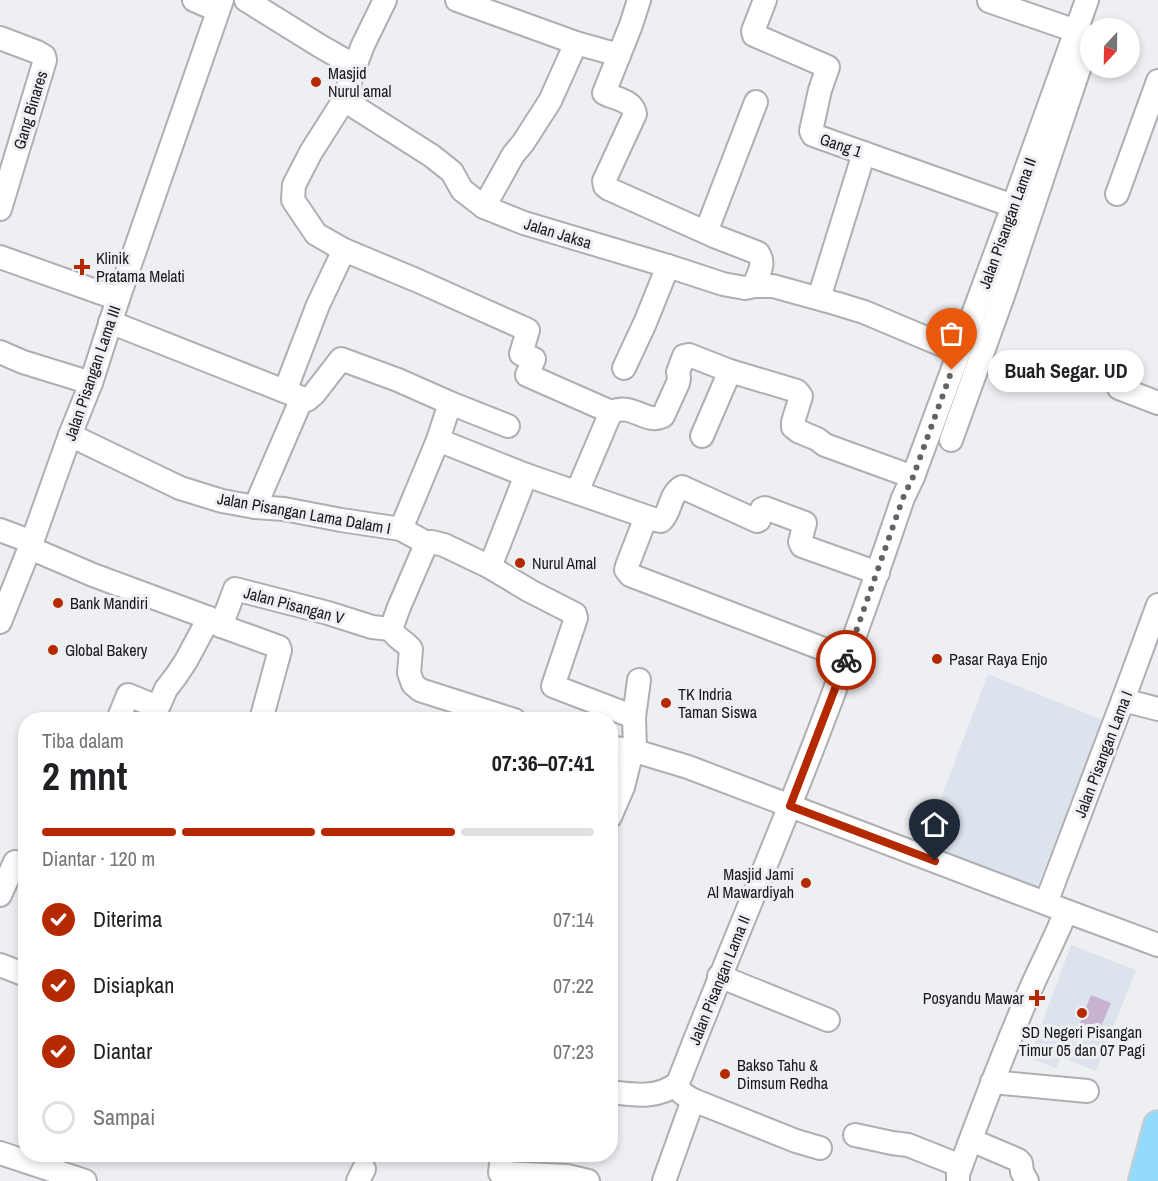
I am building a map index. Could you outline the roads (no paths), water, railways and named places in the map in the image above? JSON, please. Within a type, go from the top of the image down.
[{"type":"main road","points":[[1143,1181],[1158,1125]]},
{"type":"street","points":[[194,0],[220,5]]},
{"type":"street","points":[[246,0],[355,66]]},
{"type":"street","points":[[385,0],[363,45],[344,99],[311,152],[294,185],[294,200],[316,234],[344,250],[528,330],[521,354],[534,359],[527,375],[611,412]]},
{"type":"street","points":[[457,0],[576,43],[619,55]]},
{"type":"street","points":[[639,0],[604,93],[629,104],[634,108],[635,114],[604,181],[605,186],[758,254],[763,263],[754,286]]},
{"type":"street","name":"Gang 1","points":[[765,0],[753,31],[754,35],[828,68],[820,90],[811,131],[813,135],[1013,206]]},
{"type":"street","name":"Jalan Pisangan Lama II","points":[[1086,18],[1087,0]]},
{"type":"street","points":[[1093,18],[1102,0]]},
{"type":"street","points":[[989,1],[1080,30]]},
{"type":"street","name":"Jalan Pisangan Lama III","points":[[0,622],[92,382],[110,322],[220,5]]},
{"type":"street","name":"Gang Binares","points":[[0,38],[37,52],[44,56],[45,60],[0,209]]},
{"type":"street","points":[[484,207],[513,155],[550,101],[576,43]]},
{"type":"street","name":"Jalan Pisangan Lama II","points":[[678,1083],[847,658],[903,498],[913,477],[1013,206],[1080,46]]},
{"type":"street","points":[[951,440],[1004,293],[1080,51]]},
{"type":"street","points":[[1118,194],[1158,81]]},
{"type":"street","name":"Jalan Jaksa","points":[[344,99],[432,156],[452,172],[462,190],[484,207],[524,224],[723,284],[746,288],[773,286],[819,298],[864,312],[959,352]]},
{"type":"street","points":[[706,232],[756,102]]},
{"type":"street","points":[[819,298],[864,153]]},
{"type":"street","points":[[255,507],[293,394],[318,305],[344,250]]},
{"type":"street","points":[[0,257],[118,299]]},
{"type":"street","points":[[624,368],[668,266]]},
{"type":"street","points":[[110,322],[307,400],[341,359],[508,426]]},
{"type":"street","points":[[0,352],[22,362],[92,382]]},
{"type":"street","points":[[577,492],[611,412],[626,409],[650,418],[657,419],[663,416],[678,383],[678,372],[684,356],[688,355],[730,371],[797,391],[801,396],[792,422],[793,427],[798,431],[825,445],[913,477]]},
{"type":"street","points":[[702,436],[730,371]]},
{"type":"street","points":[[1119,388],[1158,403]]},
{"type":"street","points":[[401,529],[438,440],[450,403]]},
{"type":"street","name":"Jalan Pisangan Lama Dalam I","points":[[70,435],[180,488],[222,501],[401,529],[424,543],[444,545],[490,567],[576,616],[553,686],[634,717]]},
{"type":"street","points":[[438,440],[526,475],[656,520],[663,520],[674,493],[682,487],[757,521],[762,509],[765,508],[804,522],[800,544],[878,573]]},
{"type":"street","points":[[490,567],[526,475]]},
{"type":"street","points":[[646,517],[627,566],[626,570],[630,575],[847,658]]},
{"type":"street","points":[[0,530],[93,574],[279,647],[263,712]]},
{"type":"street","points":[[424,543],[424,549],[391,629],[394,635],[411,649],[409,673],[412,684],[420,690],[489,712]]},
{"type":"street","name":"Jalan Pisangan V","points":[[215,622],[235,589],[372,627],[391,629]]},
{"type":"street","name":"Jalan Pisangan Lama I","points":[[960,1173],[992,1082],[1033,984],[1056,937],[1056,907],[1124,700],[1158,605]]},
{"type":"street","points":[[121,712],[128,695],[154,706],[159,705],[165,689],[215,622]]},
{"type":"street","points":[[618,799],[623,787],[626,750],[634,717],[639,680]]},
{"type":"street","points":[[1124,700],[1158,709]]},
{"type":"street","points":[[626,750],[688,767],[1158,945]]},
{"type":"street","points":[[0,895],[14,861]]},
{"type":"street","points":[[0,965],[18,972]]},
{"type":"street","points":[[720,976],[828,1020]]},
{"type":"street","points":[[992,1082],[1087,1091]]},
{"type":"street","points":[[618,1093],[646,1095],[661,1093],[678,1083]]},
{"type":"street","points":[[678,1083],[682,1094],[693,1100],[796,1141],[820,1148]]},
{"type":"street","points":[[664,1181],[693,1100]]},
{"type":"street","points":[[855,1134],[908,1145],[960,1173]]},
{"type":"street","points":[[971,1140],[1018,1160],[1027,1181]]},
{"type":"street","points":[[0,1153],[38,1174],[85,1181]]},
{"type":"street","points":[[501,1162],[500,1173],[567,1176],[588,1181]]},
{"type":"place","name":"Masjid Nurul amal","points":[[316,82]]},
{"type":"place","name":"Klinik Pratama Melati","points":[[82,267]]},
{"type":"place","name":"Buah Segar. UD","points":[[952,370]]},
{"type":"place","name":"Nurul Amal","points":[[520,563]]},
{"type":"place","name":"Bank Mandiri","points":[[58,603]]},
{"type":"place","name":"Global Bakery","points":[[53,650]]},
{"type":"place","name":"Pasar Raya Enjo","points":[[937,659]]},
{"type":"place","name":"TK Indria Taman Siswa","points":[[666,703]]},
{"type":"place","name":"Masjid Jami Al Mawardiyah","points":[[806,883]]},
{"type":"place","name":"Posyandu Mawar","points":[[1037,998]]},
{"type":"place","name":"SD Negeri Pisangan Timur 05 dan 07 Pagi","points":[[1082,1013]]},
{"type":"place","name":"Bakso Tahu & Dimsum Redha","points":[[725,1074]]}]
